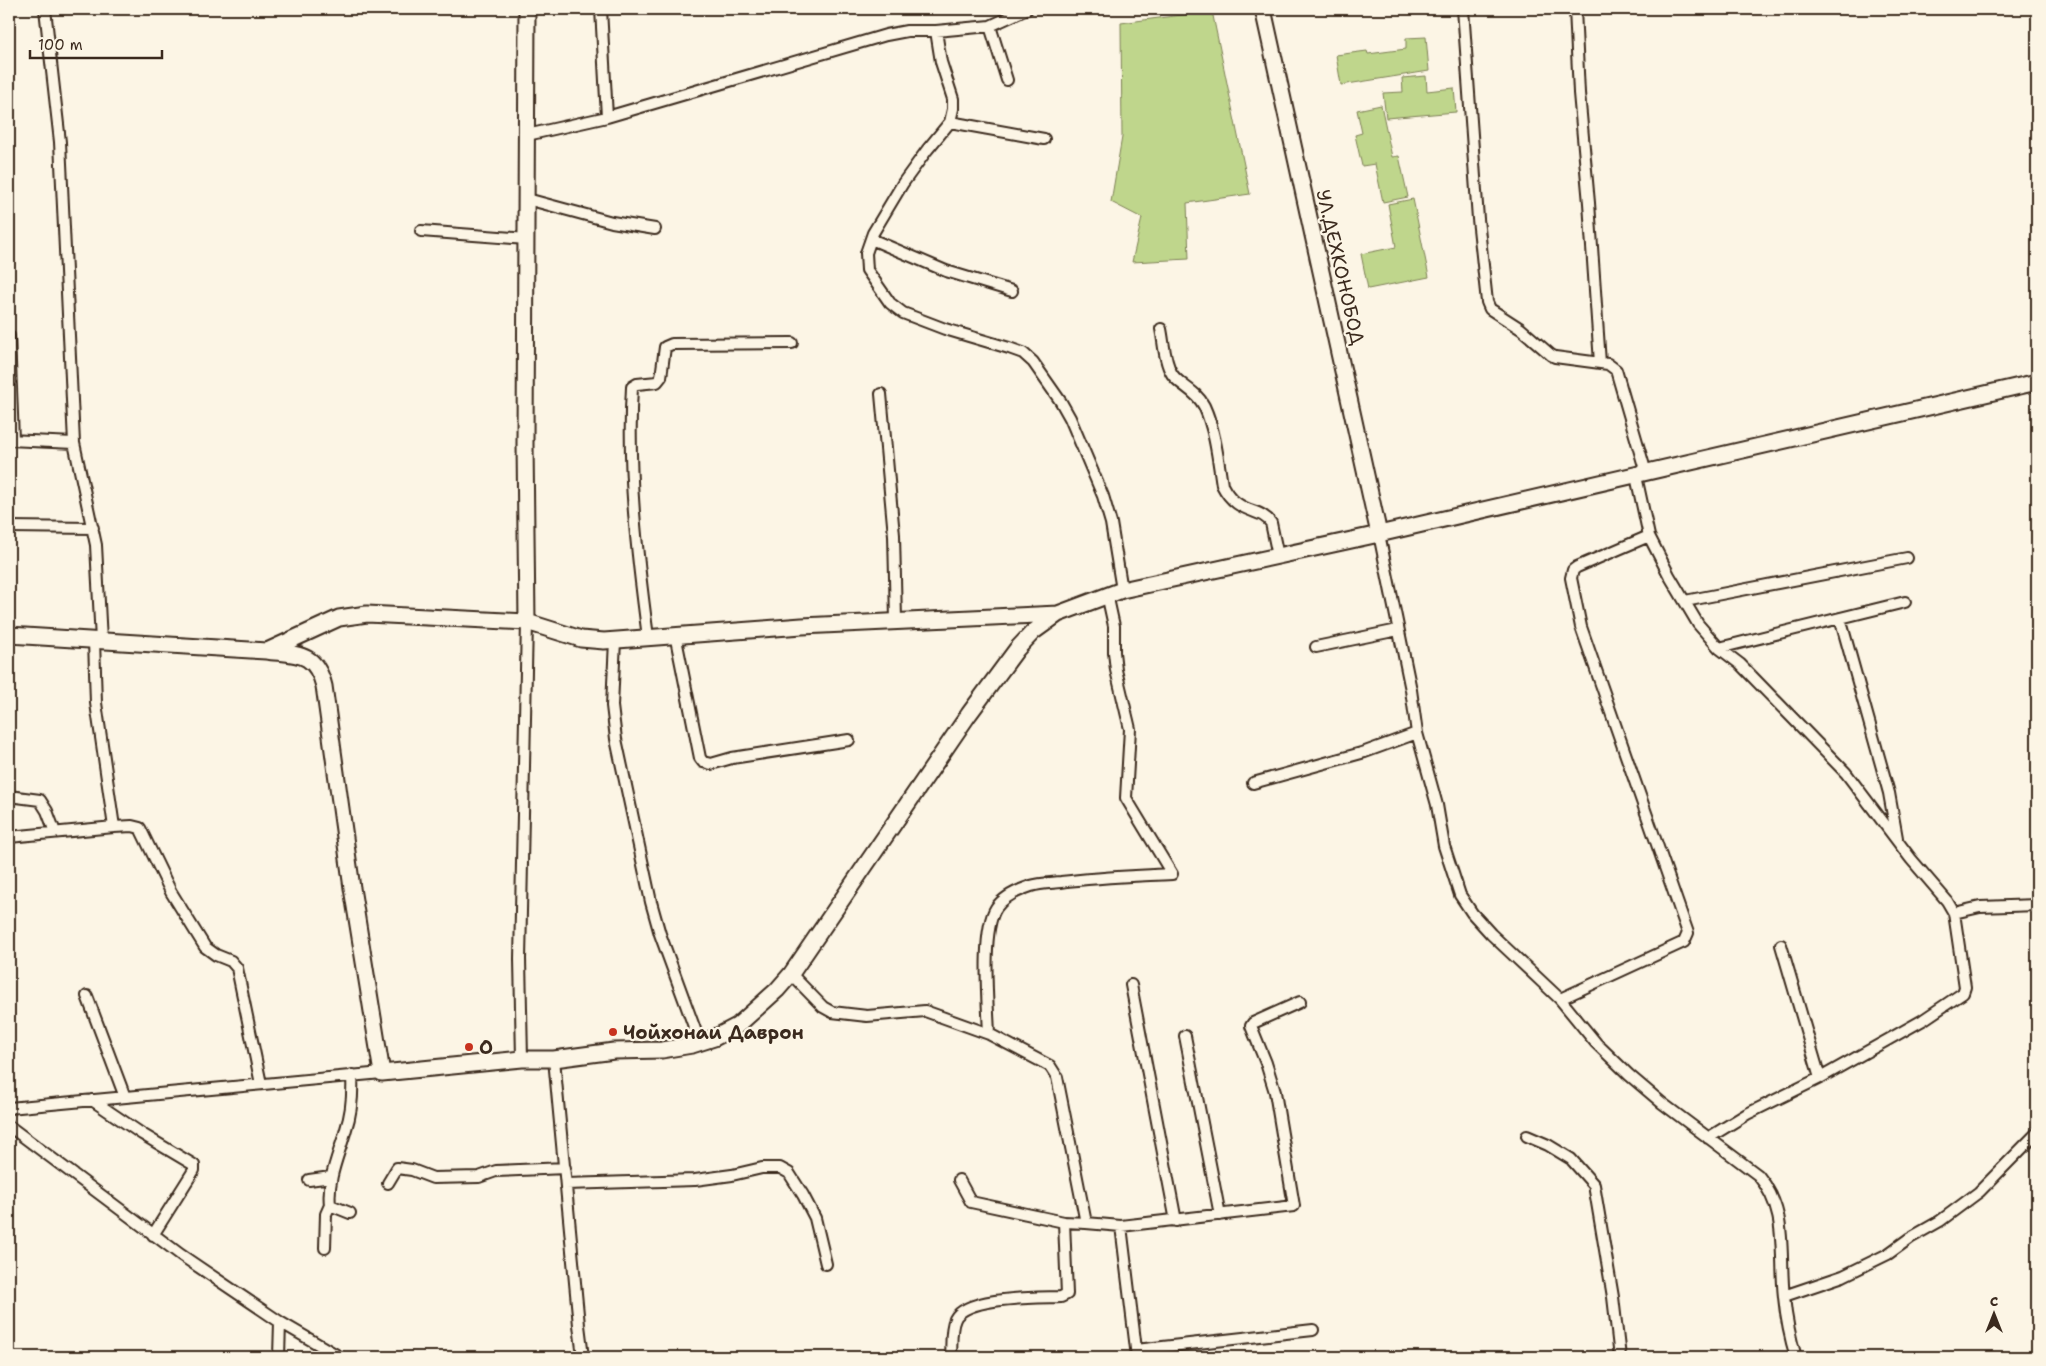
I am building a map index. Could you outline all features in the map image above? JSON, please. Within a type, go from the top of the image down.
[{"type":"main road","points":[[527,9],[528,199],[525,444],[527,622]]},
{"type":"main road","name":"УЛ.ДЕХКОНОБОД","points":[[1263,9],[1380,534]]},
{"type":"main road","points":[[9,635],[266,651],[300,656],[313,662],[320,671],[382,1073],[522,1059],[554,1059],[614,1051],[662,1050],[700,1043],[737,1026],[777,990],[791,974],[964,722],[1017,649],[1033,632],[1058,614],[1107,594],[1122,590],[1380,534],[2037,382]]},
{"type":"main road","points":[[266,651],[339,618],[367,614],[527,622],[582,638],[615,640],[675,634],[896,620],[1058,614]]},
{"type":"street","points":[[45,9],[60,142],[74,443],[93,528],[100,596],[96,703],[114,827]]},
{"type":"street","points":[[601,9],[606,117]]},
{"type":"street","points":[[527,135],[606,117],[886,35],[907,31],[936,31],[990,26],[1027,9]]},
{"type":"street","points":[[1463,9],[1478,219],[1487,302],[1490,310],[1521,329],[1555,358],[1608,364],[1616,370],[1641,474],[1649,536],[1698,624],[1719,648],[1740,664],[1846,773],[1911,859],[1947,901],[1954,913],[1965,987],[1963,993],[1923,1020],[1820,1078],[1747,1114],[1708,1138]]},
{"type":"street","points":[[1575,9],[1579,93],[1600,363]]},
{"type":"street","points":[[990,26],[1007,80]]},
{"type":"street","points":[[936,31],[941,62],[953,99],[950,122],[903,183],[873,233],[866,252],[867,270],[895,308],[903,313],[945,329],[1016,350],[1023,353],[1033,362],[1070,418],[1103,496],[1111,523],[1122,590]]},
{"type":"street","points":[[950,122],[1044,139]]},
{"type":"street","points":[[528,199],[612,222],[655,229]]},
{"type":"street","points":[[422,231],[527,239]]},
{"type":"street","points":[[870,239],[946,271],[1012,290]]},
{"type":"street","points":[[1161,329],[1168,365],[1172,374],[1196,395],[1204,406],[1211,428],[1222,485],[1226,493],[1239,506],[1268,518],[1271,523],[1278,556]]},
{"type":"street","points":[[9,336],[11,440],[74,443]]},
{"type":"street","points":[[648,637],[639,564],[634,492],[630,427],[632,387],[637,384],[657,382],[661,377],[664,348],[672,344],[792,343]]},
{"type":"street","points":[[881,394],[894,535],[896,620]]},
{"type":"street","points":[[9,527],[93,528]]},
{"type":"street","points":[[1380,534],[1411,690],[1417,732],[1435,797],[1444,846],[1460,894],[1490,934],[1560,999],[1596,1043],[1628,1075],[1758,1175],[1778,1209],[1782,1236],[1784,1296],[1796,1357]]},
{"type":"street","points":[[1560,999],[1684,942],[1688,933],[1581,627],[1571,578],[1571,574],[1577,567],[1649,536]]},
{"type":"street","points":[[1685,601],[1907,558]]},
{"type":"street","points":[[988,1034],[988,940],[995,909],[1010,895],[1032,885],[1076,880],[1172,874],[1126,798],[1130,729],[1116,670],[1114,626],[1107,594]]},
{"type":"street","points":[[1719,648],[1905,602]]},
{"type":"street","points":[[1840,618],[1889,793],[1897,839]]},
{"type":"street","points":[[522,1059],[520,960],[527,622]]},
{"type":"street","points":[[1316,647],[1398,630]]},
{"type":"street","points":[[675,634],[700,758],[703,762],[712,764],[732,758],[849,740]]},
{"type":"street","points":[[615,640],[612,706],[620,758],[651,902],[663,945],[700,1043]]},
{"type":"street","points":[[1253,783],[1365,752],[1417,732]]},
{"type":"street","points":[[9,796],[40,800],[47,811],[55,832]]},
{"type":"street","points":[[9,837],[114,827],[132,826],[140,828],[171,892],[205,947],[216,956],[231,961],[237,968],[261,1084]]},
{"type":"street","points":[[1954,913],[1980,907],[2037,904]]},
{"type":"street","points":[[1781,945],[1820,1078]]},
{"type":"street","points":[[791,974],[824,1007],[832,1012],[867,1016],[925,1011],[988,1034],[1042,1060],[1050,1066],[1055,1072],[1086,1223]]},
{"type":"street","points":[[1131,985],[1176,1221]]},
{"type":"street","points":[[87,996],[125,1097]]},
{"type":"street","points":[[959,1180],[970,1202],[1064,1222],[1121,1226],[1294,1206],[1275,1092],[1251,1026],[1253,1023],[1300,1002]]},
{"type":"street","points":[[1185,1036],[1220,1215]]},
{"type":"street","points":[[554,1059],[578,1324],[583,1357]]},
{"type":"street","points":[[9,1108],[382,1073]]},
{"type":"street","points":[[325,1248],[326,1214],[330,1206],[331,1177],[333,1165],[350,1114],[353,1096],[352,1075]]},
{"type":"street","points":[[92,1100],[194,1166],[194,1170],[153,1235]]},
{"type":"street","points":[[9,1126],[153,1235],[280,1322],[340,1357]]},
{"type":"street","points":[[1784,1296],[1843,1276],[1888,1254],[1910,1238],[1940,1221],[1979,1192],[2037,1133]]},
{"type":"street","points":[[1527,1136],[1548,1145],[1570,1159],[1594,1185],[1613,1297],[1620,1357]]},
{"type":"street","points":[[388,1183],[397,1168],[412,1170],[433,1178],[479,1177],[496,1171],[565,1168]]},
{"type":"street","points":[[566,1184],[695,1180],[732,1175],[762,1168],[780,1168],[789,1173],[815,1218],[826,1264]]},
{"type":"street","points":[[309,1180],[331,1177]]},
{"type":"street","points":[[330,1206],[350,1213]]},
{"type":"street","points":[[951,1357],[954,1319],[960,1312],[973,1306],[998,1300],[1065,1296],[1067,1291],[1064,1222]]},
{"type":"street","points":[[1121,1226],[1137,1354],[1313,1330]]},
{"type":"street","points":[[279,1357],[280,1322]]},
{"type":"green space","points":[[1212,11],[1250,194],[1187,203],[1189,259],[1132,262],[1142,218],[1111,202],[1122,137],[1121,23]]},
{"type":"green space","points":[[1426,37],[1429,71],[1341,85],[1336,55],[1367,51],[1368,54],[1406,49],[1406,38]]},
{"type":"green space","points":[[1426,76],[1427,91],[1454,88],[1456,112],[1386,118],[1383,93],[1403,92],[1402,78]]},
{"type":"green space","points":[[1381,105],[1392,157],[1399,156],[1408,197],[1383,202],[1375,164],[1362,166],[1355,135],[1362,133],[1357,110]]},
{"type":"green space","points":[[1413,199],[1429,277],[1368,289],[1361,254],[1396,247],[1388,204]]},
{"type":"place","name":"Чойхонаи Даврон","points":[[613,1032]]},
{"type":"place","name":"O","points":[[469,1047]]}]
